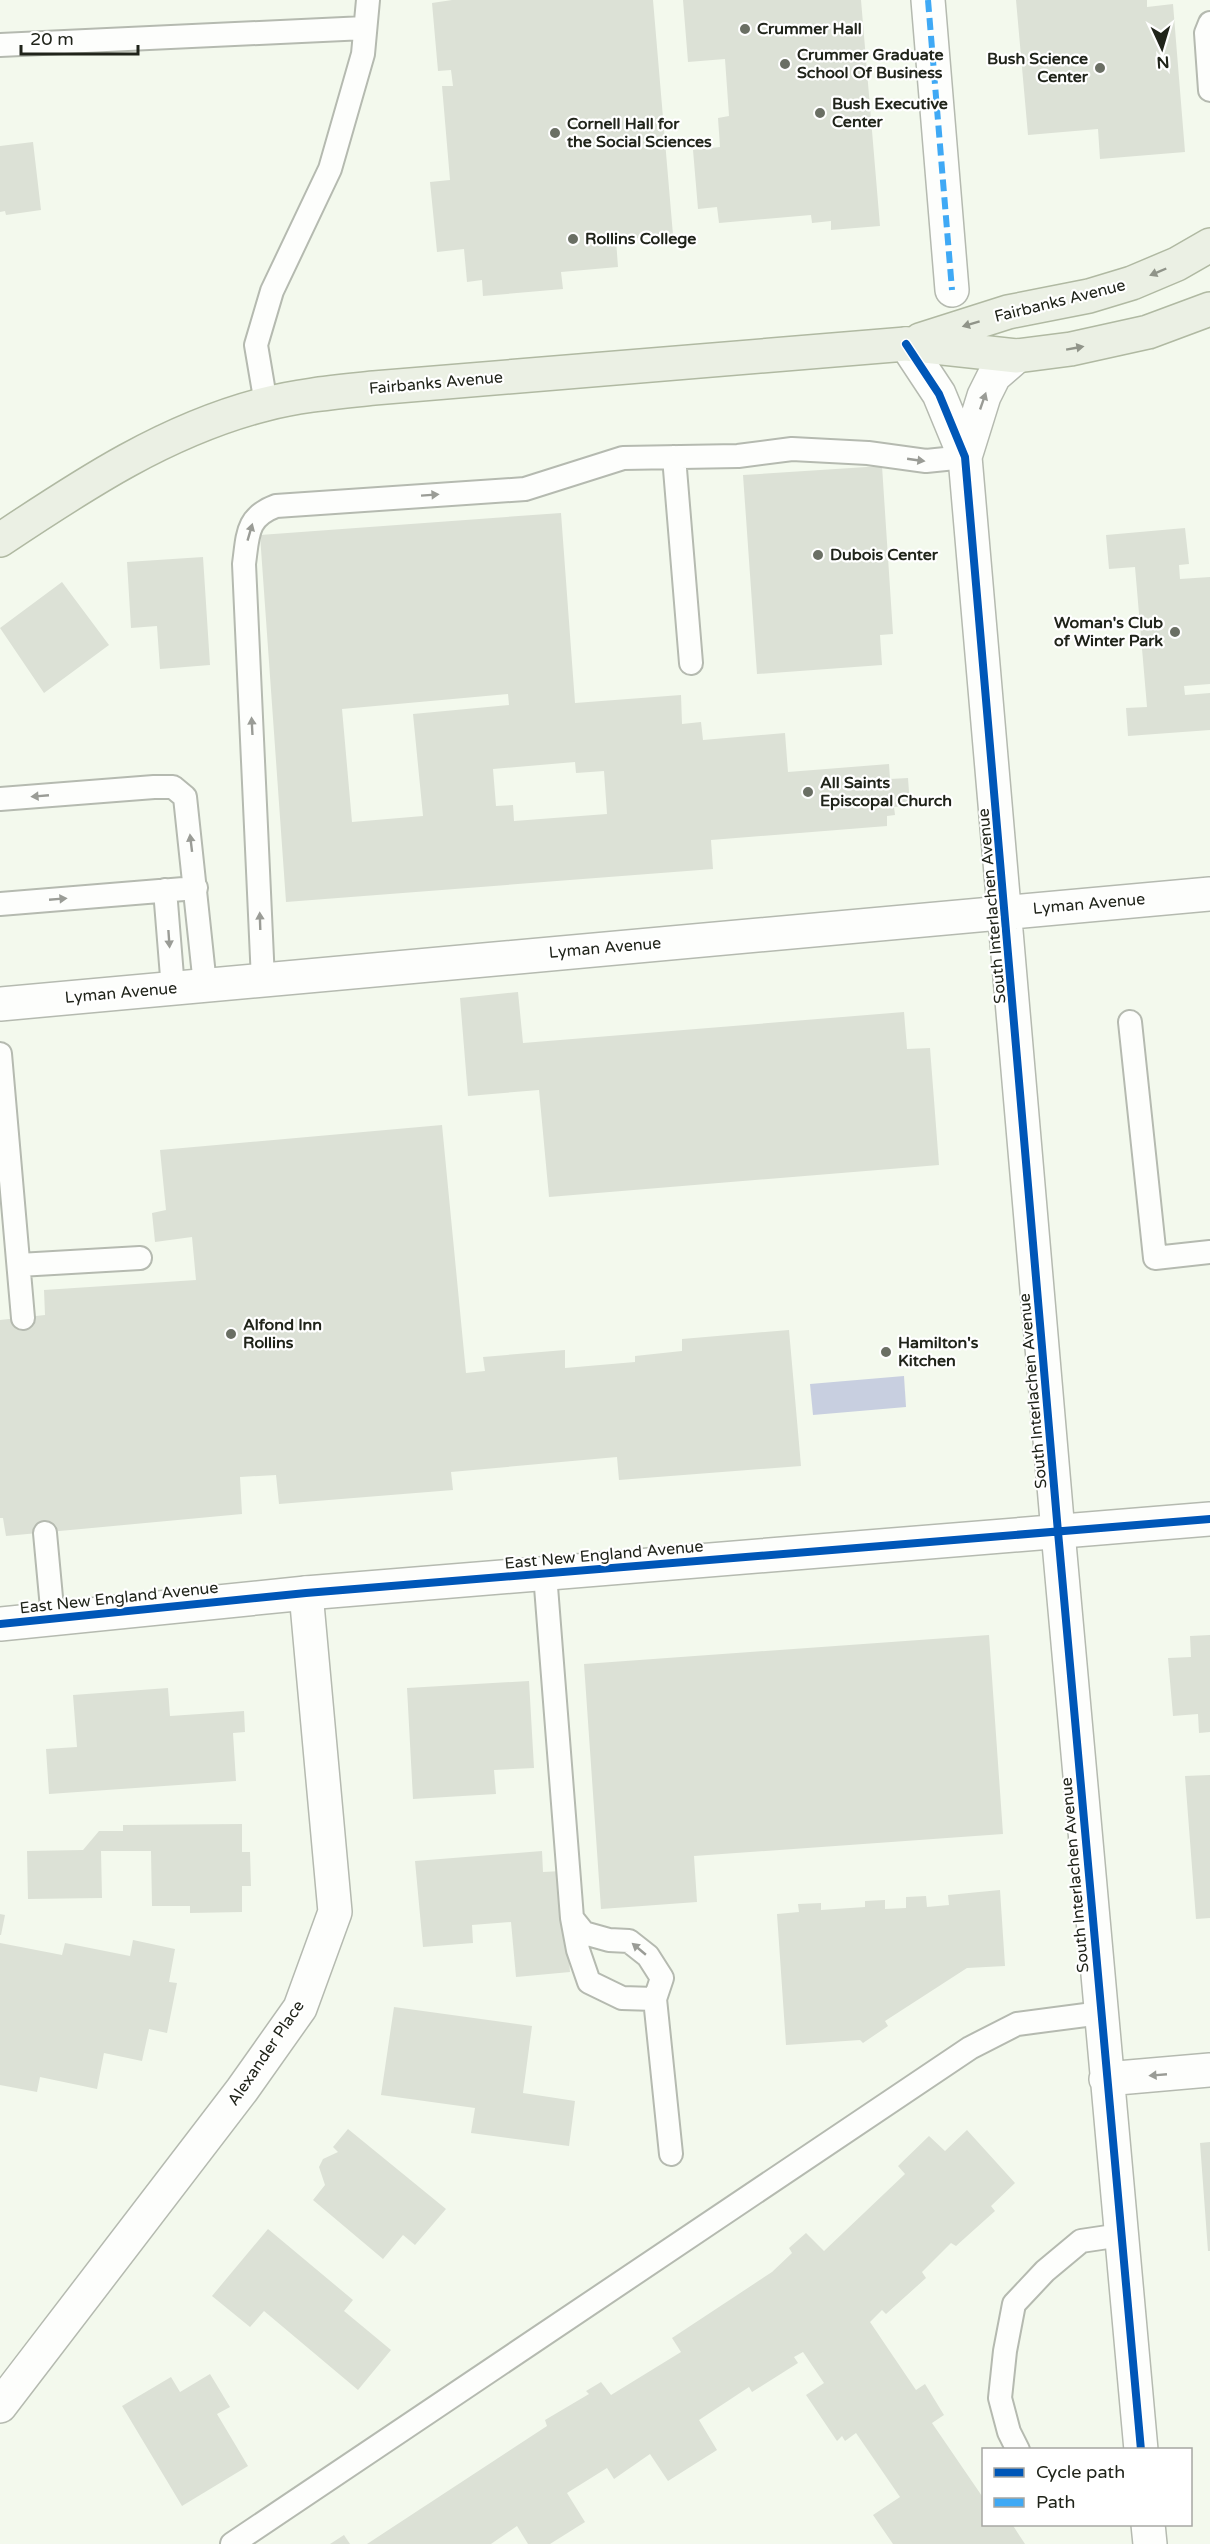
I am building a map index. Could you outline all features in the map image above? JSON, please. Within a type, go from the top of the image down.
[{"type":"main road","name":"Fairbanks Avenue","points":[[906,344],[1008,312],[1089,296],[1132,283],[1177,264],[1210,245]]},
{"type":"main road","name":"Fairbanks Avenue","points":[[0,540],[130,458],[192,428],[266,404],[306,396],[374,388],[906,344],[1017,356],[1071,349],[1148,332],[1210,309]]},
{"type":"street","points":[[928,0],[952,290]]},
{"type":"street","name":"South Interlachen Avenue","points":[[906,344],[939,394],[965,457],[1106,2079],[1141,2448]]},
{"type":"street","name":"South Interlachen Avenue","points":[[965,457],[984,396],[994,375],[1017,356]]},
{"type":"street","name":"Lyman Avenue","points":[[0,1004],[1210,894]]},
{"type":"street","name":"East New England Avenue","points":[[0,1624],[306,1593],[1210,1520]]},
{"type":"street","name":"Alexander Place","points":[[0,2406],[242,2090],[300,2008],[335,1912],[306,1593]]},
{"type":"street","points":[[1106,2079],[1210,2070]]},
{"type":"street","points":[[1148,2526],[1150,2544]]},
{"type":"lane","points":[[266,404],[256,345],[272,291],[330,169],[363,54],[368,0]]},
{"type":"lane","points":[[1210,22],[1206,33],[1210,90]]},
{"type":"lane","points":[[0,45],[365,28]]},
{"type":"lane","points":[[263,980],[244,564],[249,527],[261,512],[276,506],[525,489],[623,458],[738,456],[792,449],[868,453],[926,461],[965,457]]},
{"type":"lane","points":[[674,458],[691,663]]},
{"type":"lane","points":[[0,800],[154,786],[172,787],[185,797],[205,985]]},
{"type":"lane","points":[[0,904],[196,888]]},
{"type":"lane","points":[[165,890],[173,988]]},
{"type":"lane","points":[[1130,1022],[1155,1258],[1210,1252]]},
{"type":"lane","points":[[0,1054],[23,1318]]},
{"type":"lane","points":[[19,1265],[140,1258]]},
{"type":"lane","points":[[45,1533],[53,1618]]},
{"type":"lane","points":[[545,1574],[572,1918],[578,1950],[589,1982],[622,1998],[655,1999]]},
{"type":"lane","points":[[572,1918],[584,1933],[609,1940],[629,1941],[648,1956],[662,1978],[655,1999],[671,2154]]},
{"type":"lane","points":[[232,2544],[970,2048],[1017,2025],[1101,2013]]},
{"type":"lane","points":[[1017,2448],[1009,2432],[1000,2398],[1005,2351],[1014,2304],[1045,2271],[1081,2241],[1121,2235]]},
{"type":"water","points":[[904,1376],[906,1407],[813,1415],[810,1384]]},
{"type":"building","name":"Cornell Hall for the Social Sciences","points":[[452,0],[653,0],[673,235],[616,240],[618,267],[561,272],[563,289],[483,296],[482,280],[467,282],[464,249],[437,252],[430,182],[450,180],[442,86],[453,86],[451,70],[438,71],[432,3]]},
{"type":"building","name":"Bush Executive Center","points":[[683,0],[861,0],[880,226],[831,230],[831,221],[812,223],[811,215],[719,223],[717,207],[698,209],[693,150],[720,147],[718,118],[729,116],[725,59],[688,62]]},
{"type":"building","name":"Bush Science Center","points":[[1016,0],[1147,0],[1147,7],[1173,4],[1185,152],[1100,159],[1098,129],[1028,135]]},
{"type":"building","points":[[33,142],[41,210],[6,215],[5,211],[0,212],[0,146]]},
{"type":"building","name":"Dubois Center","points":[[882,466],[893,634],[880,635],[882,665],[757,674],[743,475]]},
{"type":"building","points":[[561,513],[575,703],[681,695],[682,724],[701,722],[703,740],[785,733],[788,772],[889,764],[890,779],[908,778],[910,806],[894,807],[895,815],[887,816],[887,826],[711,840],[713,869],[286,902],[260,535]],"holes":[[[508,694],[509,705],[413,714],[423,816],[352,822],[342,709]],[[575,762],[576,773],[604,771],[607,814],[514,821],[513,805],[496,806],[493,769]]]},
{"type":"building","name":"Woman's Club of Winter Park","points":[[1185,528],[1189,564],[1179,565],[1180,579],[1210,577],[1210,684],[1184,686],[1185,695],[1210,693],[1210,730],[1128,736],[1126,708],[1147,707],[1135,567],[1109,569],[1106,535]]},
{"type":"building","points":[[203,557],[210,665],[160,669],[157,626],[131,628],[127,562]]},
{"type":"building","points":[[62,582],[109,645],[44,693],[0,628]]},
{"type":"building","points":[[518,992],[523,1043],[904,1012],[907,1049],[930,1048],[939,1165],[549,1197],[539,1090],[468,1096],[460,998]]},
{"type":"building","name":"Alfond Inn Rollins","points":[[442,1125],[466,1373],[485,1371],[483,1357],[565,1350],[565,1368],[635,1362],[635,1356],[682,1351],[682,1339],[789,1330],[801,1466],[619,1480],[617,1457],[451,1472],[453,1490],[279,1504],[276,1475],[240,1477],[242,1514],[6,1536],[3,1518],[0,1518],[0,1320],[45,1315],[44,1290],[196,1280],[192,1237],[155,1242],[152,1213],[166,1210],[160,1150]]},
{"type":"building","points":[[989,1635],[1003,1834],[694,1856],[697,1902],[601,1909],[584,1664]]},
{"type":"building","points":[[1210,1635],[1210,1732],[1199,1733],[1198,1714],[1173,1716],[1168,1658],[1191,1657],[1190,1636]]},
{"type":"building","points":[[529,1681],[534,1768],[494,1770],[496,1794],[413,1799],[407,1688]]},
{"type":"building","points":[[168,1688],[170,1716],[244,1711],[245,1732],[233,1733],[236,1781],[49,1794],[46,1749],[77,1747],[73,1695]]},
{"type":"building","points":[[1210,1775],[1210,1918],[1196,1919],[1185,1776]]},
{"type":"building","points":[[242,1824],[242,1852],[250,1852],[251,1886],[242,1886],[242,1912],[190,1913],[190,1906],[152,1906],[151,1851],[101,1851],[102,1898],[28,1899],[27,1851],[83,1850],[99,1831],[123,1831],[123,1825]]},
{"type":"building","points":[[542,1851],[543,1872],[562,1871],[570,1972],[516,1977],[511,1922],[472,1925],[473,1943],[423,1947],[415,1861]]},
{"type":"building","points":[[1000,1890],[1005,1966],[967,1968],[885,2021],[888,2026],[863,2043],[860,2040],[786,2045],[777,1914],[799,1912],[798,1904],[821,1903],[821,1910],[865,1907],[865,1901],[885,1900],[885,1909],[906,1908],[906,1897],[926,1896],[927,1907],[949,1905],[948,1895]]},
{"type":"building","points":[[0,1914],[5,1915],[1,1935],[0,1935]]},
{"type":"building","points":[[133,1940],[175,1949],[169,1982],[177,1983],[167,2033],[149,2029],[142,2061],[104,2053],[97,2089],[40,2077],[37,2092],[0,2085],[0,1943],[62,1955],[65,1943],[130,1956]]},
{"type":"building","points":[[394,2007],[532,2026],[523,2093],[575,2101],[569,2146],[471,2133],[475,2108],[381,2095]]},
{"type":"building","points":[[348,2129],[446,2209],[415,2245],[403,2235],[383,2259],[313,2200],[325,2185],[319,2167],[323,2159],[338,2152],[333,2147]]},
{"type":"building","points":[[967,2130],[1015,2183],[991,2206],[995,2211],[956,2246],[951,2243],[922,2272],[926,2278],[886,2314],[882,2310],[870,2322],[916,2390],[925,2384],[944,2415],[932,2423],[982,2496],[982,2526],[1013,2526],[1025,2544],[893,2544],[873,2515],[900,2497],[856,2433],[845,2441],[842,2436],[837,2441],[806,2395],[824,2383],[803,2352],[794,2357],[798,2363],[752,2392],[749,2387],[699,2420],[717,2450],[668,2481],[650,2454],[614,2479],[607,2468],[567,2493],[585,2522],[550,2544],[528,2544],[517,2526],[491,2544],[367,2544],[547,2426],[545,2420],[589,2394],[586,2391],[601,2382],[611,2395],[681,2352],[672,2338],[772,2272],[792,2253],[789,2248],[806,2233],[824,2251],[905,2174],[898,2166],[929,2136],[945,2151]]},
{"type":"building","points":[[1210,2142],[1210,2251],[1208,2251],[1200,2143]]},
{"type":"building","points":[[268,2229],[353,2300],[344,2311],[391,2350],[358,2390],[264,2311],[250,2327],[212,2296]]},
{"type":"building","points":[[210,2374],[230,2407],[217,2414],[248,2466],[182,2506],[122,2406],[171,2377],[180,2392]]},
{"type":"building","points":[[344,2535],[350,2544],[330,2544]]},
{"type":"marked path","points":[[928,0],[952,290]]},
{"type":"cycle path","points":[[906,344],[939,394],[965,457],[1058,1532],[1141,2448]]},
{"type":"cycle path","points":[[0,1624],[306,1593],[1210,1519]]},
{"type":"place","name":"Crummer Hall","points":[[745,29]]},
{"type":"place","name":"Crummer Graduate School Of Business","points":[[785,64]]},
{"type":"place","name":"Bush Science Center","points":[[1100,68]]},
{"type":"place","name":"Bush Executive Center","points":[[820,113]]},
{"type":"place","name":"Cornell Hall for the Social Sciences","points":[[555,133]]},
{"type":"place","name":"Rollins College","points":[[573,239]]},
{"type":"place","name":"Dubois Center","points":[[818,555]]},
{"type":"place","name":"Woman's Club of Winter Park","points":[[1175,632]]},
{"type":"place","name":"All Saints Episcopal Church","points":[[808,792]]},
{"type":"place","name":"Alfond Inn Rollins","points":[[231,1334]]},
{"type":"place","name":"Hamilton's Kitchen","points":[[886,1352]]}]
